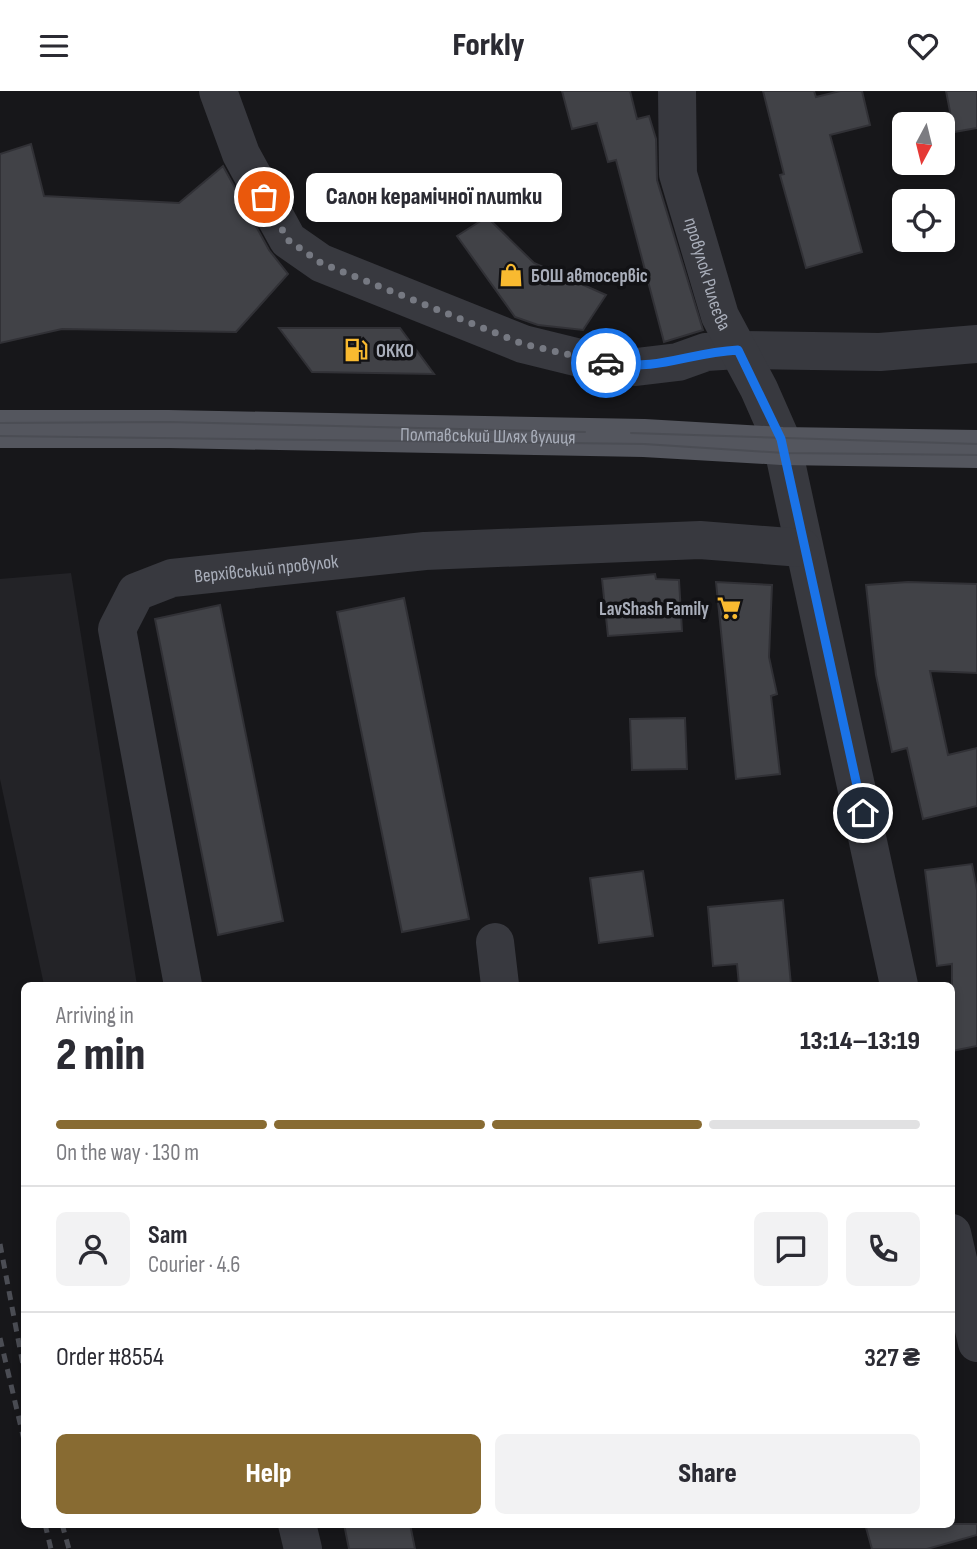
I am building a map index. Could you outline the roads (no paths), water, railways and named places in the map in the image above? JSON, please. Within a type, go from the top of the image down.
[{"type":"main road","name":"Полтавський Шлях вулиця","points":[[0,429],[169,429],[644,438],[782,446],[977,450]]},
{"type":"street","points":[[218,91],[241,154],[288,240],[321,263],[523,344],[592,361],[636,367],[658,366],[706,352],[880,352],[977,344]]},
{"type":"street","name":"провулок Рилєєва","points":[[677,91],[678,174],[720,316],[759,389],[782,446],[802,548],[899,982]]},
{"type":"street","name":"Верхівський провулок","points":[[182,982],[117,629],[136,592],[172,577],[425,551],[700,540],[802,548]]},
{"type":"street","points":[[495,942],[500,982]]},
{"type":"street","points":[[955,1222],[977,1223]]},
{"type":"street","points":[[955,1246],[977,1343]]},
{"type":"street","points":[[298,1528],[303,1549]]},
{"type":"tram line","points":[[0,423],[168,422],[585,432]]},
{"type":"tram line","points":[[631,433],[977,444]]},
{"type":"tram line","points":[[0,436],[644,444],[784,453],[977,455]]},
{"type":"railway","points":[[0,1244],[21,1354]]},
{"type":"railway","points":[[0,1338],[21,1427]]},
{"type":"railway","points":[[46,1528],[51,1549]]},
{"type":"railway","points":[[63,1528],[69,1549]]},
{"type":"place","name":"Салон керамічної плитки","points":[[264,197]]},
{"type":"place","name":"БОШ автосервіс","points":[[511,275]]},
{"type":"place","name":"ОККО","points":[[356,350]]},
{"type":"place","name":"LavShash Family","points":[[729,608]]}]
